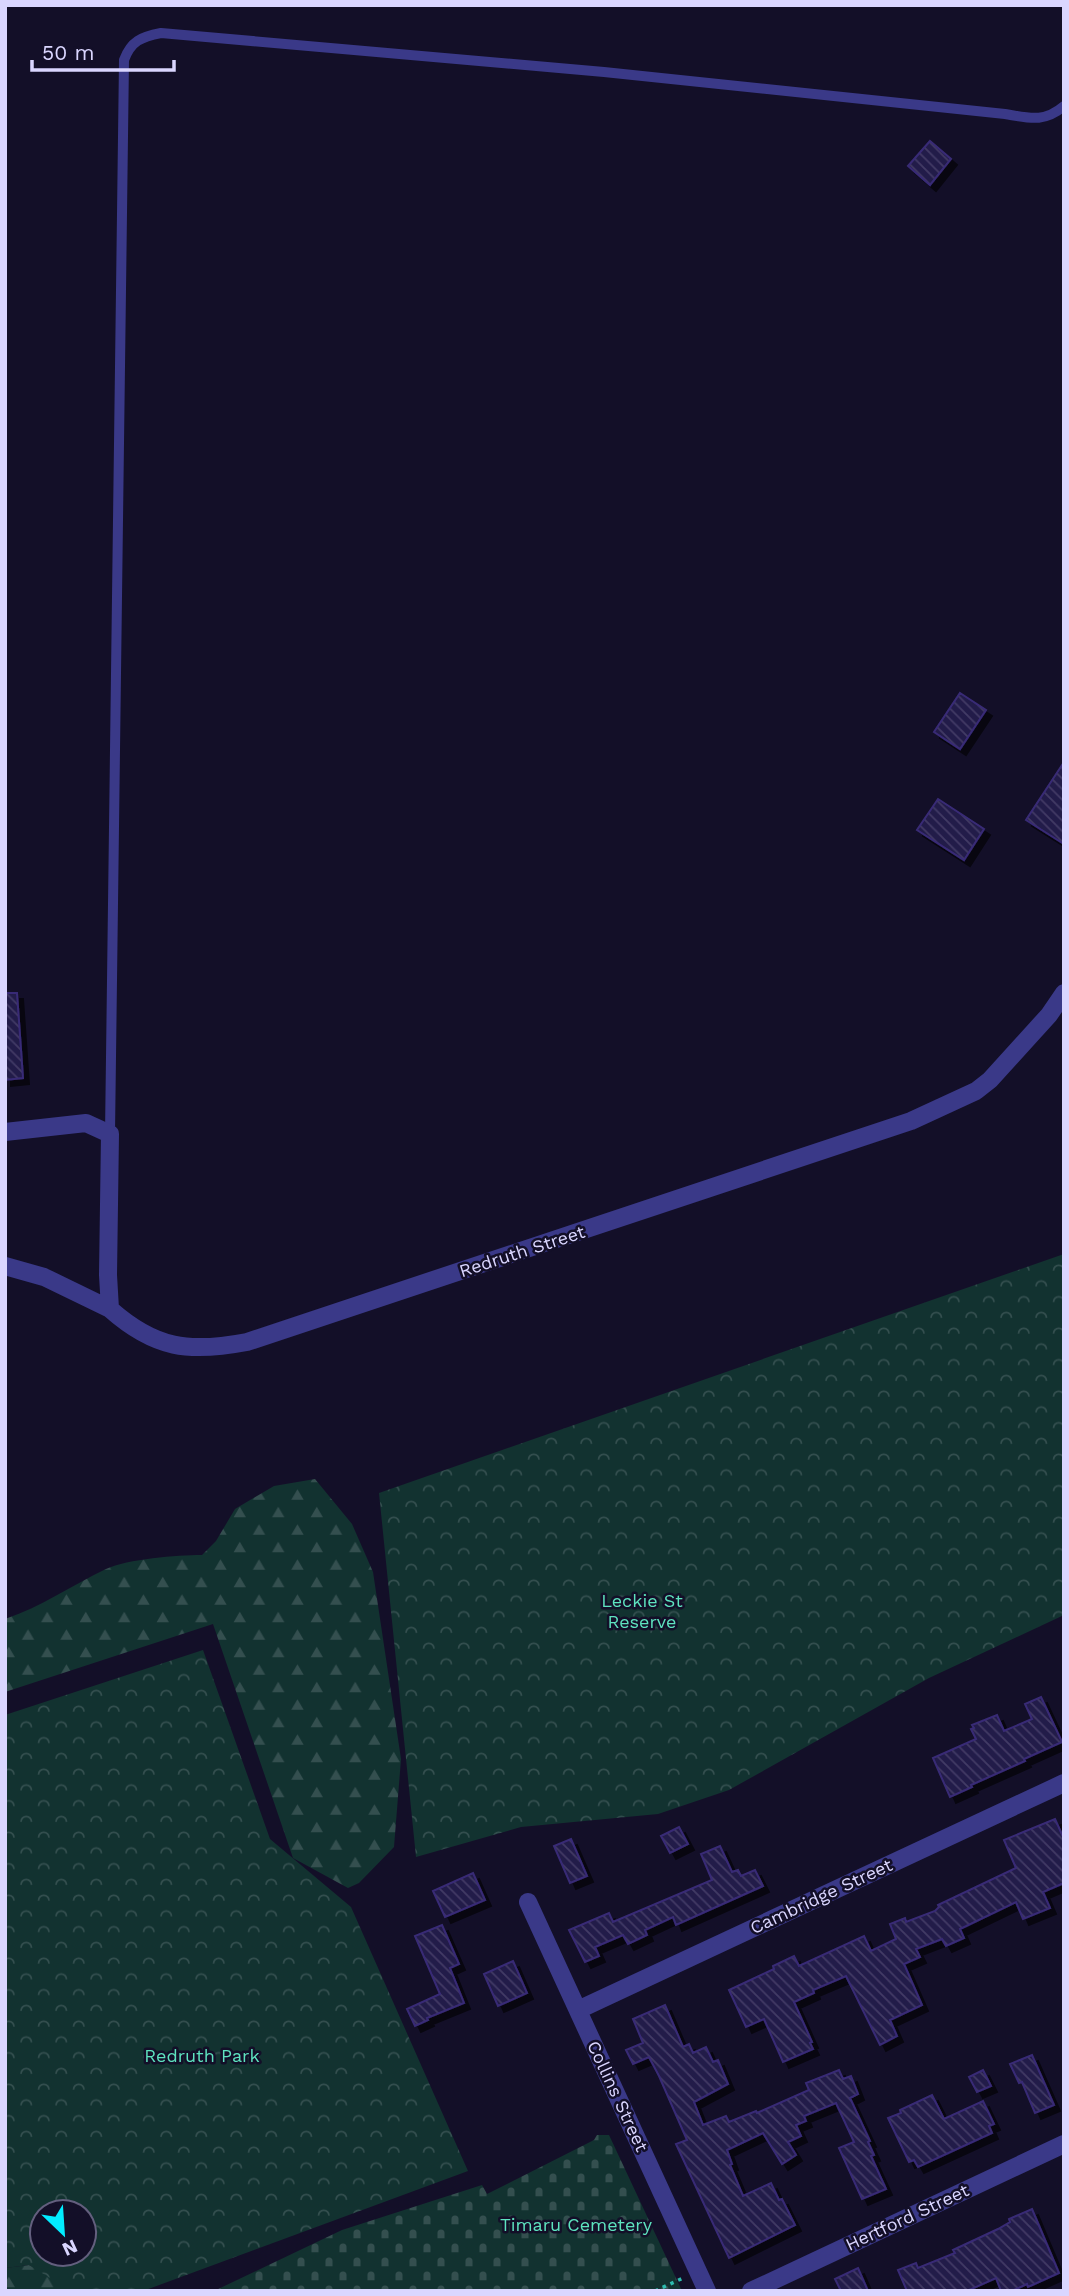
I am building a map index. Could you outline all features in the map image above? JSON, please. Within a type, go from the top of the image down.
[{"type":"street","name":"Redruth Street","points":[[5,1266],[44,1278],[110,1309],[131,1327],[151,1339],[198,1348],[222,1347],[261,1338],[911,1121],[976,1091],[990,1080],[1049,1015],[1064,993]]},
{"type":"street","points":[[5,1132],[86,1123],[110,1134],[110,1309]]},
{"type":"street","name":"Cambridge Street","points":[[578,2010],[1064,1783]]},
{"type":"street","name":"Collins Street","points":[[528,1902],[707,2291]]},
{"type":"street","name":"Hertford Street","points":[[751,2291],[1064,2144]]},
{"type":"lane","points":[[110,1134],[124,60],[129,45],[143,37],[160,33],[604,72],[1005,114],[1039,120],[1064,106]]},
{"type":"path","points":[[655,2291],[698,2271]]},
{"type":"green space","name":"Leckie St Reserve","points":[[1064,1254],[1064,1615],[929,1678],[729,1790],[658,1814],[521,1827],[416,1857],[379,1493]]},
{"type":"green space","points":[[315,1479],[352,1524],[373,1572],[401,1759],[394,1847],[359,1883],[348,1888],[293,1858],[213,1624],[5,1692],[5,1619],[115,1566],[153,1558],[202,1555],[216,1541],[235,1509],[274,1486]]},
{"type":"green space","name":"Redruth Park","points":[[203,1650],[270,1839],[351,1907],[468,2171],[143,2291],[71,2291],[34,2268],[98,2268],[98,2198],[28,2198],[28,2265],[5,2268],[5,1715]]},
{"type":"green space","name":"Timaru Cemetery","points":[[597,2135],[609,2135],[682,2291],[214,2291],[342,2230],[482,2185],[487,2194],[594,2140]]},
{"type":"green space","points":[[28,2265],[28,2268],[35,2268],[85,2291],[5,2291],[5,2268]]},
{"type":"building","points":[[930,141],[951,159],[930,185],[908,166]]},
{"type":"building","points":[[960,693],[986,710],[960,749],[934,732]]},
{"type":"building","points":[[1064,762],[1064,844],[1026,820]]},
{"type":"building","points":[[938,799],[984,829],[964,860],[917,830]]},
{"type":"building","points":[[5,993],[17,993],[23,1078],[5,1080]]},
{"type":"building","points":[[1041,1697],[1062,1742],[950,1797],[933,1758],[976,1739],[972,1725],[997,1715],[1004,1731],[1032,1719],[1025,1704]]},
{"type":"building","points":[[1055,1819],[1064,1839],[1064,1883],[1043,1892],[1050,1908],[1023,1919],[1016,1902],[960,1929],[964,1938],[946,1946],[942,1939],[916,1949],[920,1957],[904,1964],[922,2005],[890,2020],[897,2036],[880,2045],[846,1976],[813,1990],[814,1993],[794,2002],[813,2049],[783,2062],[764,2019],[746,2027],[729,1990],[774,1969],[773,1966],[794,1956],[799,1966],[864,1936],[871,1951],[896,1939],[890,1924],[905,1918],[906,1922],[935,1911],[938,1905],[1016,1868],[1004,1840]]},
{"type":"building","points":[[679,1827],[688,1844],[670,1853],[661,1836]]},
{"type":"building","points":[[571,1839],[587,1876],[570,1883],[554,1846]]},
{"type":"building","points":[[720,1846],[732,1872],[738,1870],[741,1876],[755,1870],[763,1886],[676,1925],[673,1917],[645,1930],[647,1935],[628,1944],[623,1935],[595,1947],[599,1956],[585,1962],[569,1930],[609,1913],[613,1922],[712,1880],[701,1854]]},
{"type":"building","points":[[473,1873],[485,1900],[445,1917],[433,1891]]},
{"type":"building","points":[[442,1925],[459,1964],[450,1968],[464,2003],[427,2018],[428,2020],[415,2026],[407,2009],[440,1994],[415,1936]]},
{"type":"building","points":[[513,1961],[527,1993],[498,2006],[484,1974]]},
{"type":"building","points":[[665,2005],[683,2047],[689,2044],[693,2053],[706,2047],[713,2062],[718,2060],[728,2084],[694,2102],[703,2125],[726,2116],[729,2122],[756,2111],[757,2113],[809,2090],[806,2083],[839,2070],[843,2079],[851,2076],[858,2094],[850,2098],[870,2141],[868,2142],[874,2155],[871,2156],[886,2189],[862,2199],[839,2148],[854,2142],[836,2103],[804,2116],[806,2121],[796,2125],[801,2136],[788,2142],[796,2155],[782,2164],[763,2133],[727,2150],[732,2164],[730,2165],[743,2196],[771,2183],[795,2225],[729,2258],[676,2144],[687,2140],[659,2076],[649,2057],[633,2064],[626,2050],[643,2043],[633,2019]]},
{"type":"building","points":[[1032,2055],[1054,2105],[1035,2113],[1022,2082],[1019,2083],[1010,2064]]},
{"type":"building","points":[[983,2070],[991,2086],[977,2092],[969,2077]]},
{"type":"building","points":[[932,2095],[944,2119],[983,2101],[994,2124],[989,2126],[992,2133],[918,2167],[914,2160],[909,2162],[888,2118]]},
{"type":"building","points":[[1032,2209],[1059,2273],[1012,2291],[1001,2291],[996,2278],[967,2291],[907,2291],[898,2270],[916,2263],[918,2268],[955,2253],[953,2250]]},
{"type":"building","points":[[858,2268],[868,2291],[841,2291],[835,2279]]}]
